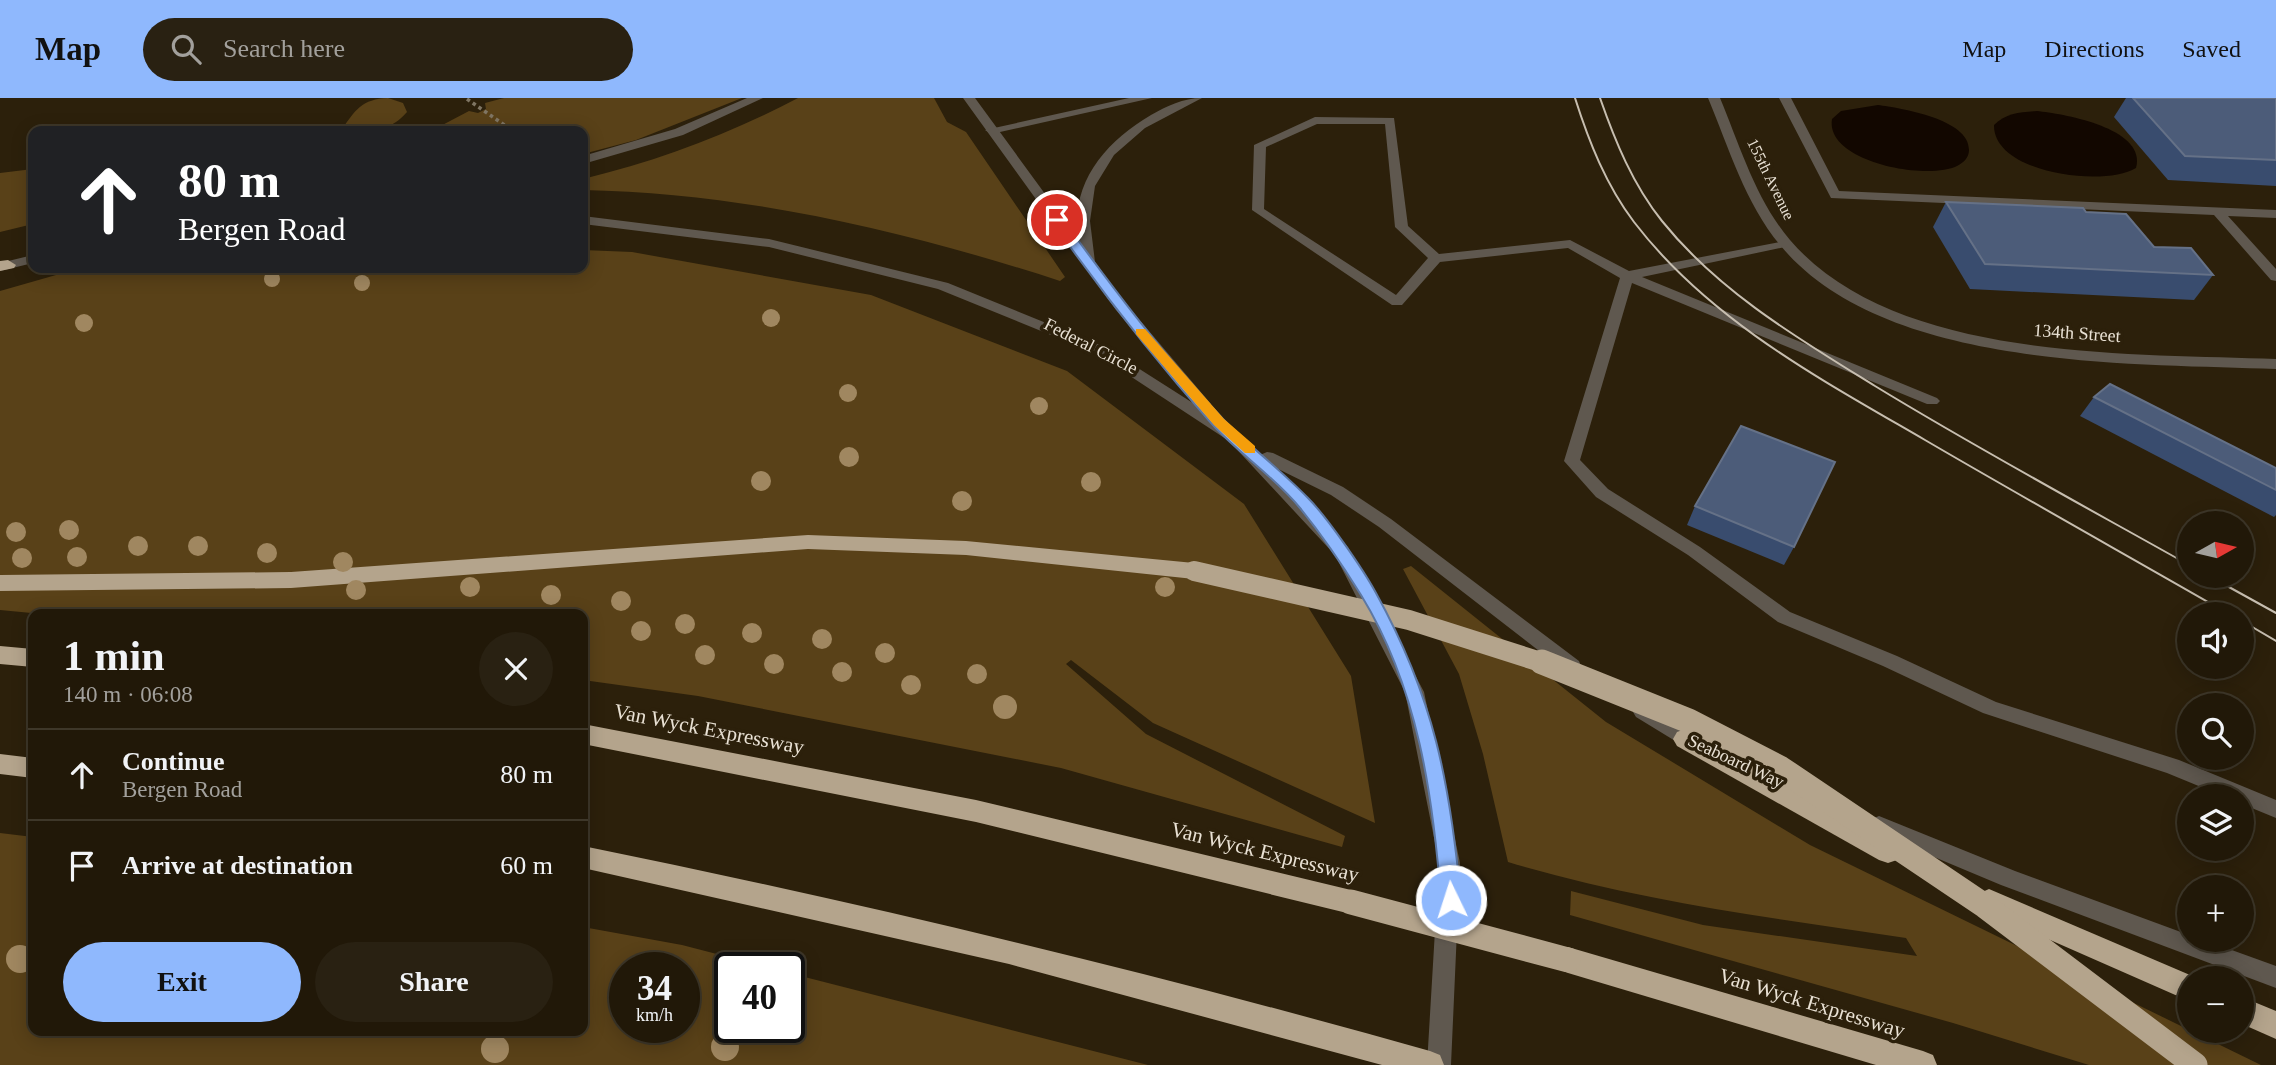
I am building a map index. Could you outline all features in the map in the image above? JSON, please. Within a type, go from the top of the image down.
[{"type":"highway","points":[[0,583],[291,580],[808,542],[966,548],[1194,571],[1350,603],[1516,654],[1646,703],[1756,754],[1909,852],[2093,984],[2195,1065]]},
{"type":"highway","points":[[0,655],[28,658]]},
{"type":"highway","name":"Van Wyck Expressway","points":[[588,735],[963,808],[1351,902],[1568,960],[1923,1065]]},
{"type":"highway","points":[[1685,738],[1921,870],[2177,983]]},
{"type":"highway","points":[[0,764],[28,767]]},
{"type":"highway","points":[[588,858],[736,886],[957,937],[1195,997],[1430,1065]]},
{"type":"highway","points":[[2254,1015],[2276,1025]]},
{"type":"street","points":[[588,159],[679,132],[757,98]]},
{"type":"street","points":[[969,98],[1121,307],[1219,422]]},
{"type":"street","points":[[991,130],[1146,98]]},
{"type":"street","points":[[1089,265],[1084,206],[1099,168],[1119,142],[1146,121],[1196,98]]},
{"type":"street","name":"155th Avenue","points":[[1714,98],[1764,210],[1785,243],[1832,284],[1880,310]]},
{"type":"street","points":[[1785,98],[1835,195],[2276,214]]},
{"type":"street","points":[[1436,258],[1402,227],[1390,120],[1315,121],[1260,145],[1258,210],[1397,302],[1436,258],[1570,244],[1626,276],[1933,401]]},
{"type":"street","points":[[2218,212],[2276,277]]},
{"type":"street","name":"Federal Circle","points":[[588,220],[685,229],[787,245],[968,292],[1040,320],[1103,350],[1219,422],[1305,504],[1347,559],[1389,630],[1420,709],[1443,808],[1451,900],[1452,956],[1439,1065]]},
{"type":"street","points":[[1626,276],[1785,243]]},
{"type":"street","points":[[3,266],[28,260]]},
{"type":"street","points":[[1626,276],[1572,461],[1602,493],[1694,551],[1784,617],[1890,661],[1990,708],[2172,766],[2276,809]]},
{"type":"street","name":"134th Street","points":[[1880,310],[1939,332],[1997,345],[2072,353],[2276,364]]},
{"type":"street","name":"Seaboard Way","points":[[1248,448],[1337,491],[1366,510],[1575,668],[1685,738],[1921,842],[2276,977]]},
{"type":"path","points":[[467,99],[506,126]]},
{"type":"shaded area","points":[[388,98],[403,103],[407,112],[388,126],[345,126],[365,103]]},
{"type":"shaded area","points":[[504,98],[742,98],[636,140],[588,153],[588,126],[440,126],[469,111],[478,113],[486,109],[485,103]]},
{"type":"shaded area","points":[[798,98],[934,98],[947,122],[966,132],[1065,277],[1060,281],[884,231],[765,207],[704,198],[588,190],[588,178],[639,164],[745,124]]},
{"type":"shaded area","points":[[1878,105],[1917,112],[1958,130],[1966,139],[1969,150],[1967,158],[1957,166],[1924,171],[1881,164],[1844,147],[1834,134],[1832,119],[1841,111]]},
{"type":"shaded area","points":[[2037,111],[2083,120],[2117,133],[2129,143],[2136,154],[2136,168],[2120,174],[2076,176],[2030,165],[2011,155],[1998,141],[1994,125],[2008,116]]},
{"type":"shaded area","points":[[28,170],[28,225],[0,232],[0,173]]},
{"type":"shaded area","points":[[588,250],[632,252],[871,295],[1067,371],[1244,504],[1351,676],[1375,823],[1153,723],[1071,660],[1066,664],[1146,734],[1345,836],[1342,847],[1061,768],[698,696],[588,681],[588,609],[28,609],[28,613],[0,610],[0,291],[63,273],[588,273]]},
{"type":"shaded area","points":[[1411,566],[1606,722],[1810,845],[2177,1024],[2177,1043],[2216,1043],[2261,1065],[2089,1065],[1953,1023],[1570,915],[1571,891],[1703,925],[1917,956],[1906,938],[1656,898],[1606,888],[1508,862],[1483,754],[1459,674],[1403,569]]},
{"type":"shaded area","points":[[0,833],[28,836],[28,1036],[588,1036],[588,928],[714,953],[714,1043],[805,1043],[805,977],[1148,1065],[0,1065]]},
{"type":"building","points":[[2133,98],[2276,98],[2276,160],[2185,156]]},
{"type":"building","points":[[1946,202],[2083,208],[2086,212],[2126,214],[2154,247],[2191,248],[2213,275],[1985,264]]},
{"type":"building","points":[[2110,384],[2276,468],[2276,490],[2094,397]]},
{"type":"building","points":[[1741,426],[1835,462],[1794,547],[1695,506]]},
{"type":"tram line","points":[[1575,98],[1599,163],[1624,208],[1664,257],[1696,289],[1731,318],[1768,345],[1846,394],[2208,602]]},
{"type":"tram line","points":[[1600,98],[1642,193],[1684,247],[1734,292],[1789,332],[1914,409],[2177,558]]},
{"type":"tram line","points":[[2231,588],[2276,613]]},
{"type":"tram line","points":[[2254,628],[2276,641]]},
{"type":"slow traffic","points":[[1140,331],[1219,422],[1250,450]]},
{"type":"route","points":[[1057,220],[1151,344],[1219,422],[1275,473],[1326,529],[1369,593],[1405,668],[1429,741],[1443,808],[1451,900]]}]
